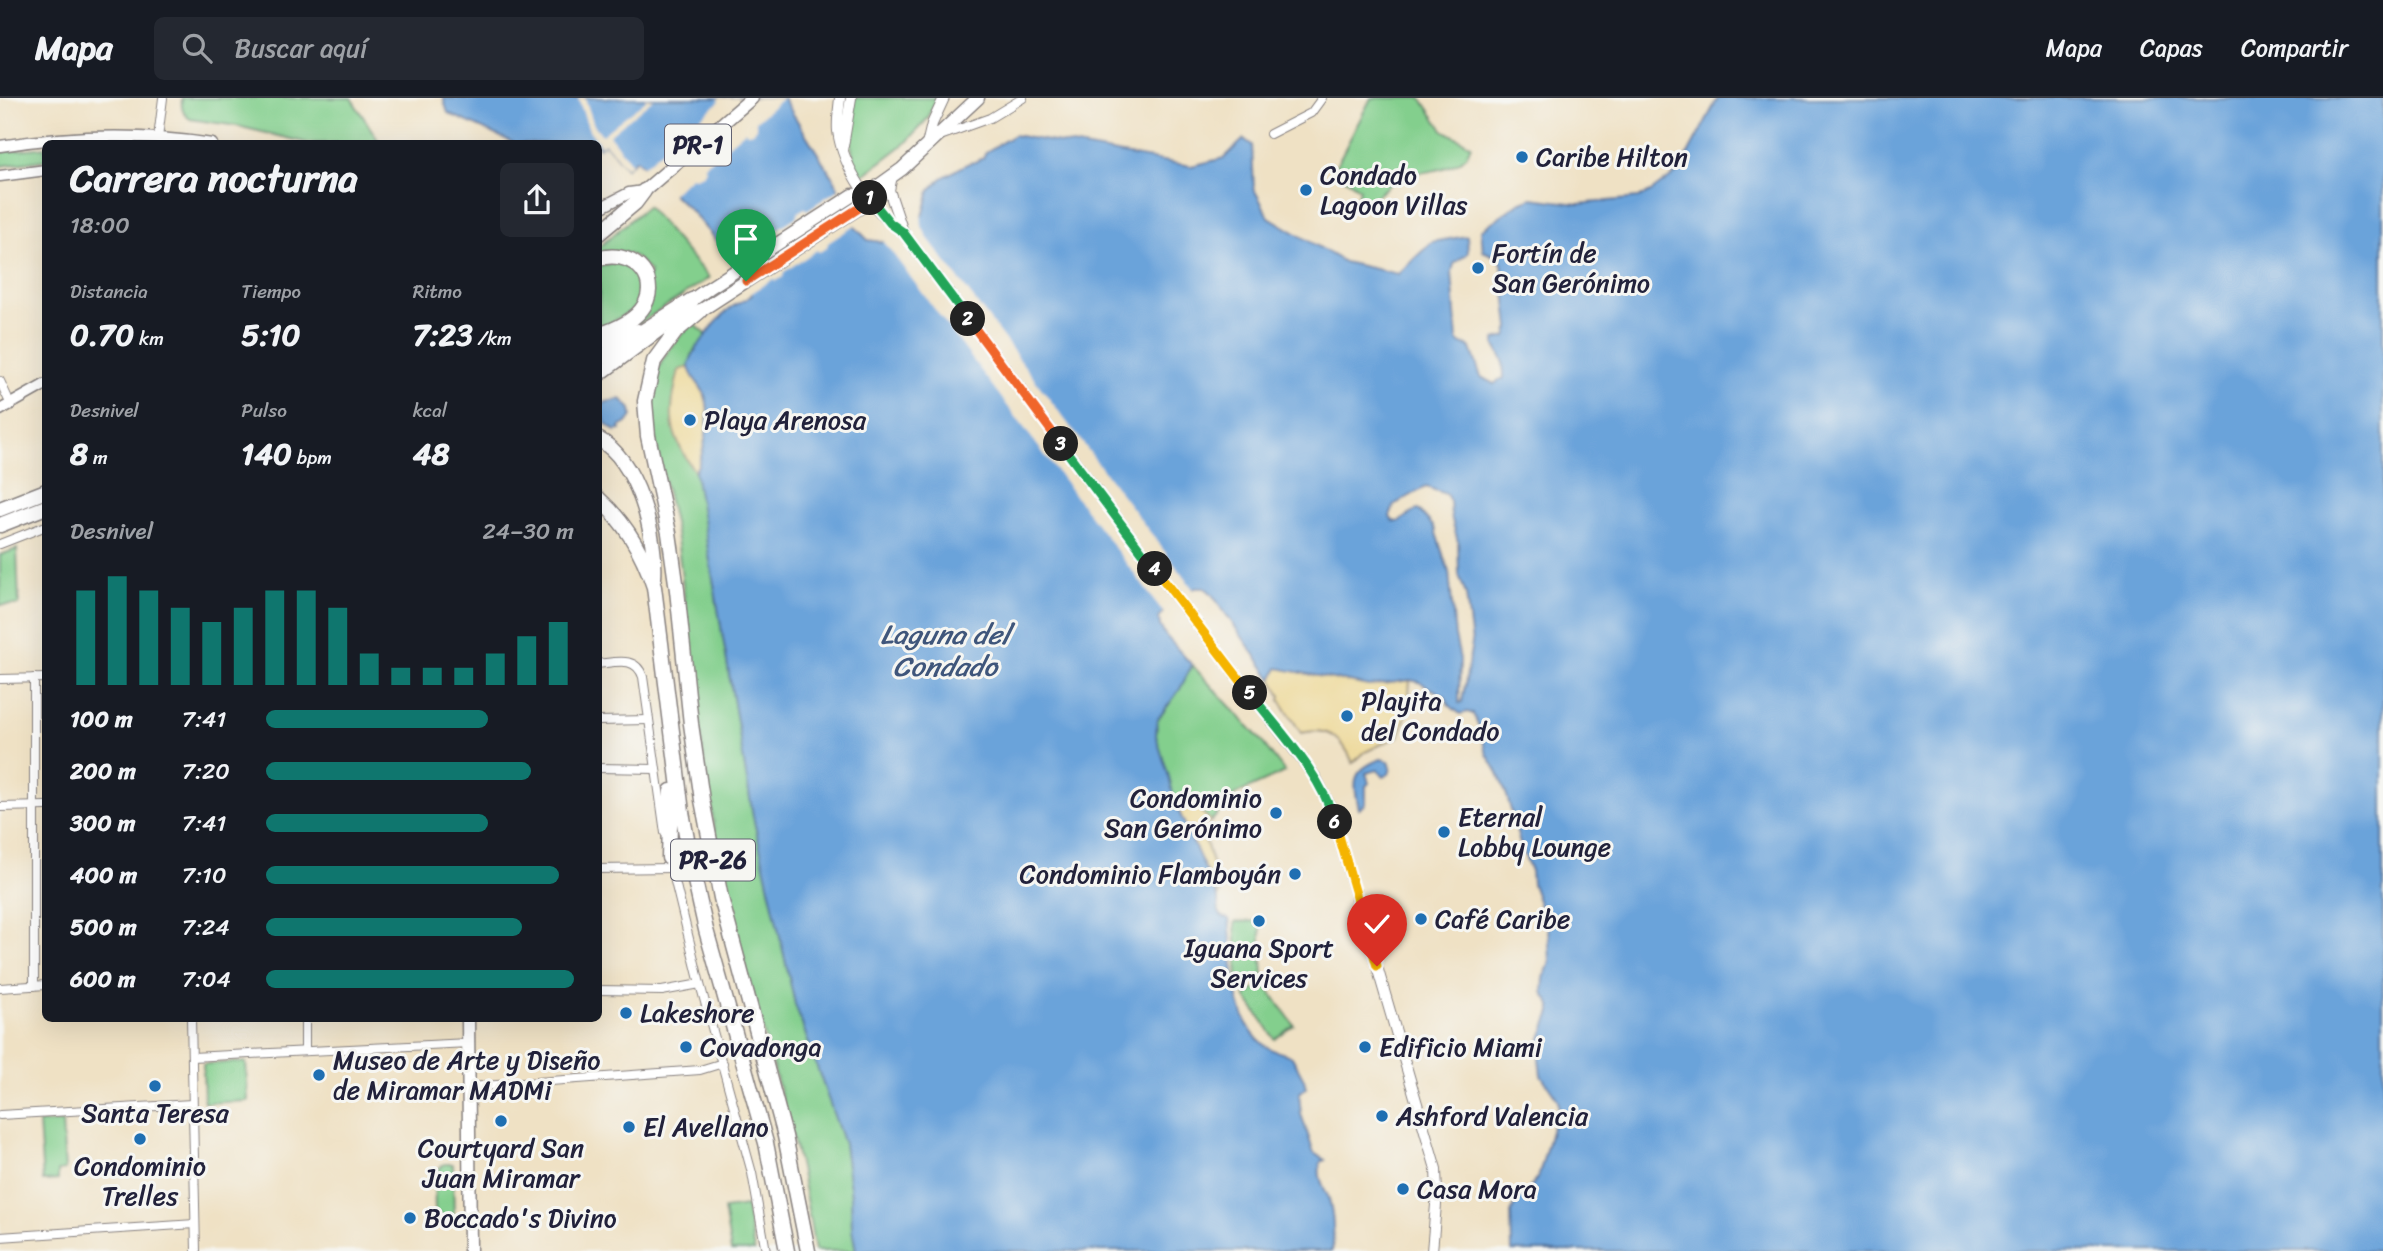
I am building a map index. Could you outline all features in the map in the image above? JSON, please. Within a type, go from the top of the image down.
[{"type":"highway","name":"PR-1","points":[[602,231],[635,203],[644,191]]},
{"type":"highway","points":[[602,258],[615,256],[639,265],[649,287],[645,305],[639,312],[611,331],[602,334]]},
{"type":"highway","points":[[602,358],[696,305]]},
{"type":"highway","name":"PR-26","points":[[696,305],[654,361],[645,401],[648,436],[669,533],[691,724],[721,898],[785,1136],[808,1251]]},
{"type":"highway","points":[[602,442],[618,455],[635,483],[652,537],[654,587]]},
{"type":"highway","points":[[0,509],[42,493]]},
{"type":"highway","name":"PR-26","points":[[602,502],[629,533],[654,587],[674,755],[693,872],[706,930],[766,1143],[787,1251]]},
{"type":"highway","points":[[0,525],[42,509]]},
{"type":"highway","points":[[671,863],[671,776],[674,755]]},
{"type":"main road","name":"PR-1","points":[[644,191],[752,98]]},
{"type":"main road","points":[[960,116],[967,98]]},
{"type":"main road","points":[[602,373],[684,312],[859,208],[867,194],[938,137],[978,98]]},
{"type":"main road","points":[[57,140],[130,140]]},
{"type":"main road","points":[[0,146],[42,142]]},
{"type":"main road","points":[[0,176],[42,171]]},
{"type":"main road","points":[[602,207],[629,193],[644,191]]},
{"type":"main road","points":[[602,343],[638,329],[679,304],[696,305],[853,195],[867,194]]},
{"type":"main road","points":[[0,410],[42,386]]},
{"type":"main road","points":[[468,1022],[470,1251]]},
{"type":"street","points":[[157,140],[163,98]]},
{"type":"street","points":[[841,98],[838,132],[850,167],[890,223],[903,232]]},
{"type":"street","points":[[843,148],[851,98]]},
{"type":"street","points":[[927,146],[932,124],[944,98]]},
{"type":"street","points":[[938,137],[990,118],[1023,98]]},
{"type":"street","points":[[1270,134],[1311,113],[1322,98]]},
{"type":"street","points":[[892,176],[889,190],[903,232],[1179,602],[1321,786],[1336,826],[1436,1169],[1437,1193],[1432,1251]]},
{"type":"street","points":[[0,382],[11,404]]},
{"type":"street","points":[[0,544],[42,528]]},
{"type":"street","points":[[602,664],[624,661],[634,664],[640,668],[643,677],[671,863],[700,984],[752,1173],[766,1251]]},
{"type":"street","points":[[34,678],[34,986]]},
{"type":"street","points":[[0,679],[42,678]]},
{"type":"street","points":[[602,721],[649,720]]},
{"type":"street","points":[[602,768],[656,769]]},
{"type":"street","points":[[0,807],[42,806]]},
{"type":"street","points":[[602,869],[671,863]]},
{"type":"street","points":[[602,990],[662,991],[700,984]]},
{"type":"street","points":[[0,988],[42,985]]},
{"type":"street","points":[[191,1022],[196,1251]]},
{"type":"street","points":[[305,1022],[306,1051]]},
{"type":"street","points":[[192,1057],[468,1043]]},
{"type":"street","points":[[469,1087],[700,1070],[723,1063]]},
{"type":"street","points":[[0,1115],[192,1104]]},
{"type":"street","points":[[0,1237],[195,1224]]},
{"type":"green space","points":[[182,98],[351,98],[378,140],[295,140],[237,126],[190,119],[185,115]]},
{"type":"green space","points":[[854,98],[937,98],[928,118],[908,141],[865,174],[861,174],[851,146]]},
{"type":"green space","points":[[1371,98],[1421,98],[1443,130],[1471,145],[1467,155],[1453,165],[1434,170],[1400,172],[1397,178],[1362,208],[1355,203],[1360,189],[1337,173],[1337,164]]},
{"type":"green space","points":[[42,147],[42,160],[0,166],[0,152]]},
{"type":"green space","points":[[647,206],[709,278],[634,327],[650,272],[639,260],[628,254],[602,254],[602,244]]},
{"type":"green space","points":[[613,262],[635,272],[641,281],[644,294],[635,308],[602,328],[602,266]]},
{"type":"green space","points":[[693,323],[707,335],[691,355],[709,406],[702,457],[695,472],[753,816],[795,1004],[844,1144],[856,1251],[815,1251],[798,1160],[743,956],[718,849],[704,763],[678,546],[656,446],[652,405],[656,376],[663,359]]},
{"type":"green space","points":[[17,549],[19,605],[0,605],[0,555]]},
{"type":"green space","points":[[1192,665],[1259,738],[1285,772],[1236,794],[1211,821],[1186,797],[1175,803],[1156,736],[1157,721],[1180,689]]},
{"type":"green space","points":[[1260,921],[1263,977],[1238,978],[1235,922]]},
{"type":"green space","points":[[1264,983],[1294,1025],[1275,1039],[1245,996]]},
{"type":"green space","points":[[246,1062],[248,1101],[204,1103],[203,1064]]},
{"type":"green space","points":[[62,1122],[65,1170],[58,1171],[58,1180],[43,1181],[39,1123]]},
{"type":"green space","points":[[444,1164],[453,1164],[454,1220],[446,1220],[435,1211],[434,1174]]},
{"type":"green space","points":[[746,1206],[754,1251],[731,1251],[724,1209]]},
{"type":"sand","name":"Playa Arenosa","points":[[689,367],[705,396],[708,413],[704,445],[695,472],[679,446],[672,423],[679,370]]},
{"type":"sand","name":"Playita del Condado","points":[[1278,668],[1369,686],[1410,680],[1408,710],[1399,736],[1365,752],[1353,763],[1339,740],[1333,736],[1319,732],[1301,733],[1280,700],[1281,696],[1272,679]]},
{"type":"sand","points":[[1186,797],[1211,821],[1202,829],[1220,890],[1218,898],[1175,803]]},
{"type":"water","name":"Laguna del Condado","points":[[443,98],[783,98],[835,181],[855,227],[868,240],[882,242],[903,232],[924,213],[930,190],[942,178],[983,158],[986,152],[1014,135],[1191,166],[1224,158],[1244,139],[1252,145],[1254,189],[1269,217],[1344,262],[1398,274],[1432,242],[1467,236],[1468,253],[1454,264],[1452,272],[1457,339],[1471,348],[1481,377],[1494,384],[1504,378],[1503,360],[1495,346],[1495,340],[1506,337],[1509,328],[1502,264],[1499,258],[1483,251],[1481,230],[1519,203],[1532,198],[1578,204],[1638,198],[1651,192],[1679,171],[1718,98],[2383,98],[2383,1251],[1512,1251],[1511,1213],[1516,1201],[1527,1192],[1539,1175],[1552,1127],[1559,1116],[1558,1100],[1541,1075],[1539,1059],[1541,1038],[1551,1012],[1551,1005],[1543,992],[1544,978],[1550,962],[1548,926],[1545,912],[1541,909],[1532,884],[1531,871],[1520,844],[1507,796],[1487,754],[1478,724],[1473,714],[1460,714],[1449,705],[1445,696],[1410,680],[1369,686],[1278,668],[1272,679],[1211,593],[1205,588],[1195,588],[1164,611],[1159,618],[1165,635],[1192,665],[1180,689],[1157,720],[1156,736],[1175,803],[1218,898],[1219,912],[1229,919],[1233,970],[1246,1022],[1255,1036],[1267,1047],[1292,1057],[1304,1079],[1306,1088],[1299,1093],[1301,1114],[1314,1153],[1325,1160],[1321,1162],[1320,1175],[1332,1214],[1332,1251],[856,1251],[844,1144],[795,1004],[753,816],[695,472],[704,444],[708,411],[704,393],[690,370],[690,361],[721,317],[752,295],[728,255],[692,212],[636,159],[626,168],[605,143],[602,146],[602,140],[507,140],[448,113]],"holes":[[[1426,487],[1446,494],[1450,501],[1458,542],[1459,575],[1466,595],[1472,643],[1462,702],[1459,703],[1460,659],[1449,572],[1434,527],[1418,509],[1398,522],[1390,517],[1394,505]]]},
{"type":"water","points":[[621,399],[631,409],[632,416],[620,427],[621,430],[615,431],[606,424],[602,405]]},
{"type":"water","points":[[1381,759],[1389,761],[1389,774],[1383,776],[1378,770],[1366,773],[1369,783],[1366,786],[1366,804],[1359,809],[1356,778],[1364,768]]},
{"type":"pier","points":[[578,98],[585,98],[594,125],[602,135],[646,100],[645,98],[653,99],[609,135],[631,163],[626,168],[605,143],[602,145],[602,140],[596,140],[589,130]]},
{"type":"pier","points":[[718,98],[783,98],[756,121],[753,132],[745,131],[704,166],[704,173],[695,178],[692,176],[669,196],[640,169],[667,146],[665,143],[671,136],[675,134],[678,137],[719,102]]},
{"type":"pier","points":[[842,187],[857,224],[828,243],[827,248],[819,252],[817,250],[784,272],[783,277],[775,281],[773,279],[735,304],[747,294],[727,261],[752,246],[757,238],[762,239],[796,217],[798,212],[805,208],[807,210]]},
{"type":"pier","points":[[921,210],[922,226],[927,237],[1196,593],[1166,616],[881,238],[901,229]]},
{"type":"place","name":"Caribe Hilton","points":[[1522,157]]},
{"type":"place","name":"Condado Lagoon Villas","points":[[1306,190]]},
{"type":"place","name":"Fortín de San Gerónimo","points":[[1478,268]]},
{"type":"place","name":"Playa Arenosa","points":[[690,420]]},
{"type":"place","name":"Playita del Condado","points":[[1347,716]]},
{"type":"place","name":"Condominio San Gerónimo","points":[[1276,813]]},
{"type":"place","name":"Eternal Lobby Lounge","points":[[1444,832]]},
{"type":"place","name":"Condominio Flamboyán","points":[[1295,874]]},
{"type":"place","name":"Café Caribe","points":[[1421,919]]},
{"type":"place","name":"Iguana Sport Services","points":[[1259,921]]},
{"type":"place","name":"Lakeshore","points":[[626,1013]]},
{"type":"place","name":"Covadonga","points":[[686,1047]]},
{"type":"place","name":"Edificio Miami","points":[[1365,1047]]},
{"type":"place","name":"Museo de Arte y Diseño de Miramar MADMi","points":[[319,1075]]},
{"type":"place","name":"Santa Teresa","points":[[155,1086]]},
{"type":"place","name":"Ashford Valencia","points":[[1382,1116]]},
{"type":"place","name":"Courtyard San Juan Miramar","points":[[501,1121]]},
{"type":"place","name":"El Avellano","points":[[629,1127]]},
{"type":"place","name":"Condominio Trelles","points":[[140,1139]]},
{"type":"place","name":"Casa Mora","points":[[1403,1189]]},
{"type":"place","name":"Boccado's Divino","points":[[410,1218]]},
{"type":"route","points":[[746,281],[859,208],[867,194],[890,223],[903,232],[1179,602],[1316,778],[1334,817],[1377,966]]}]
